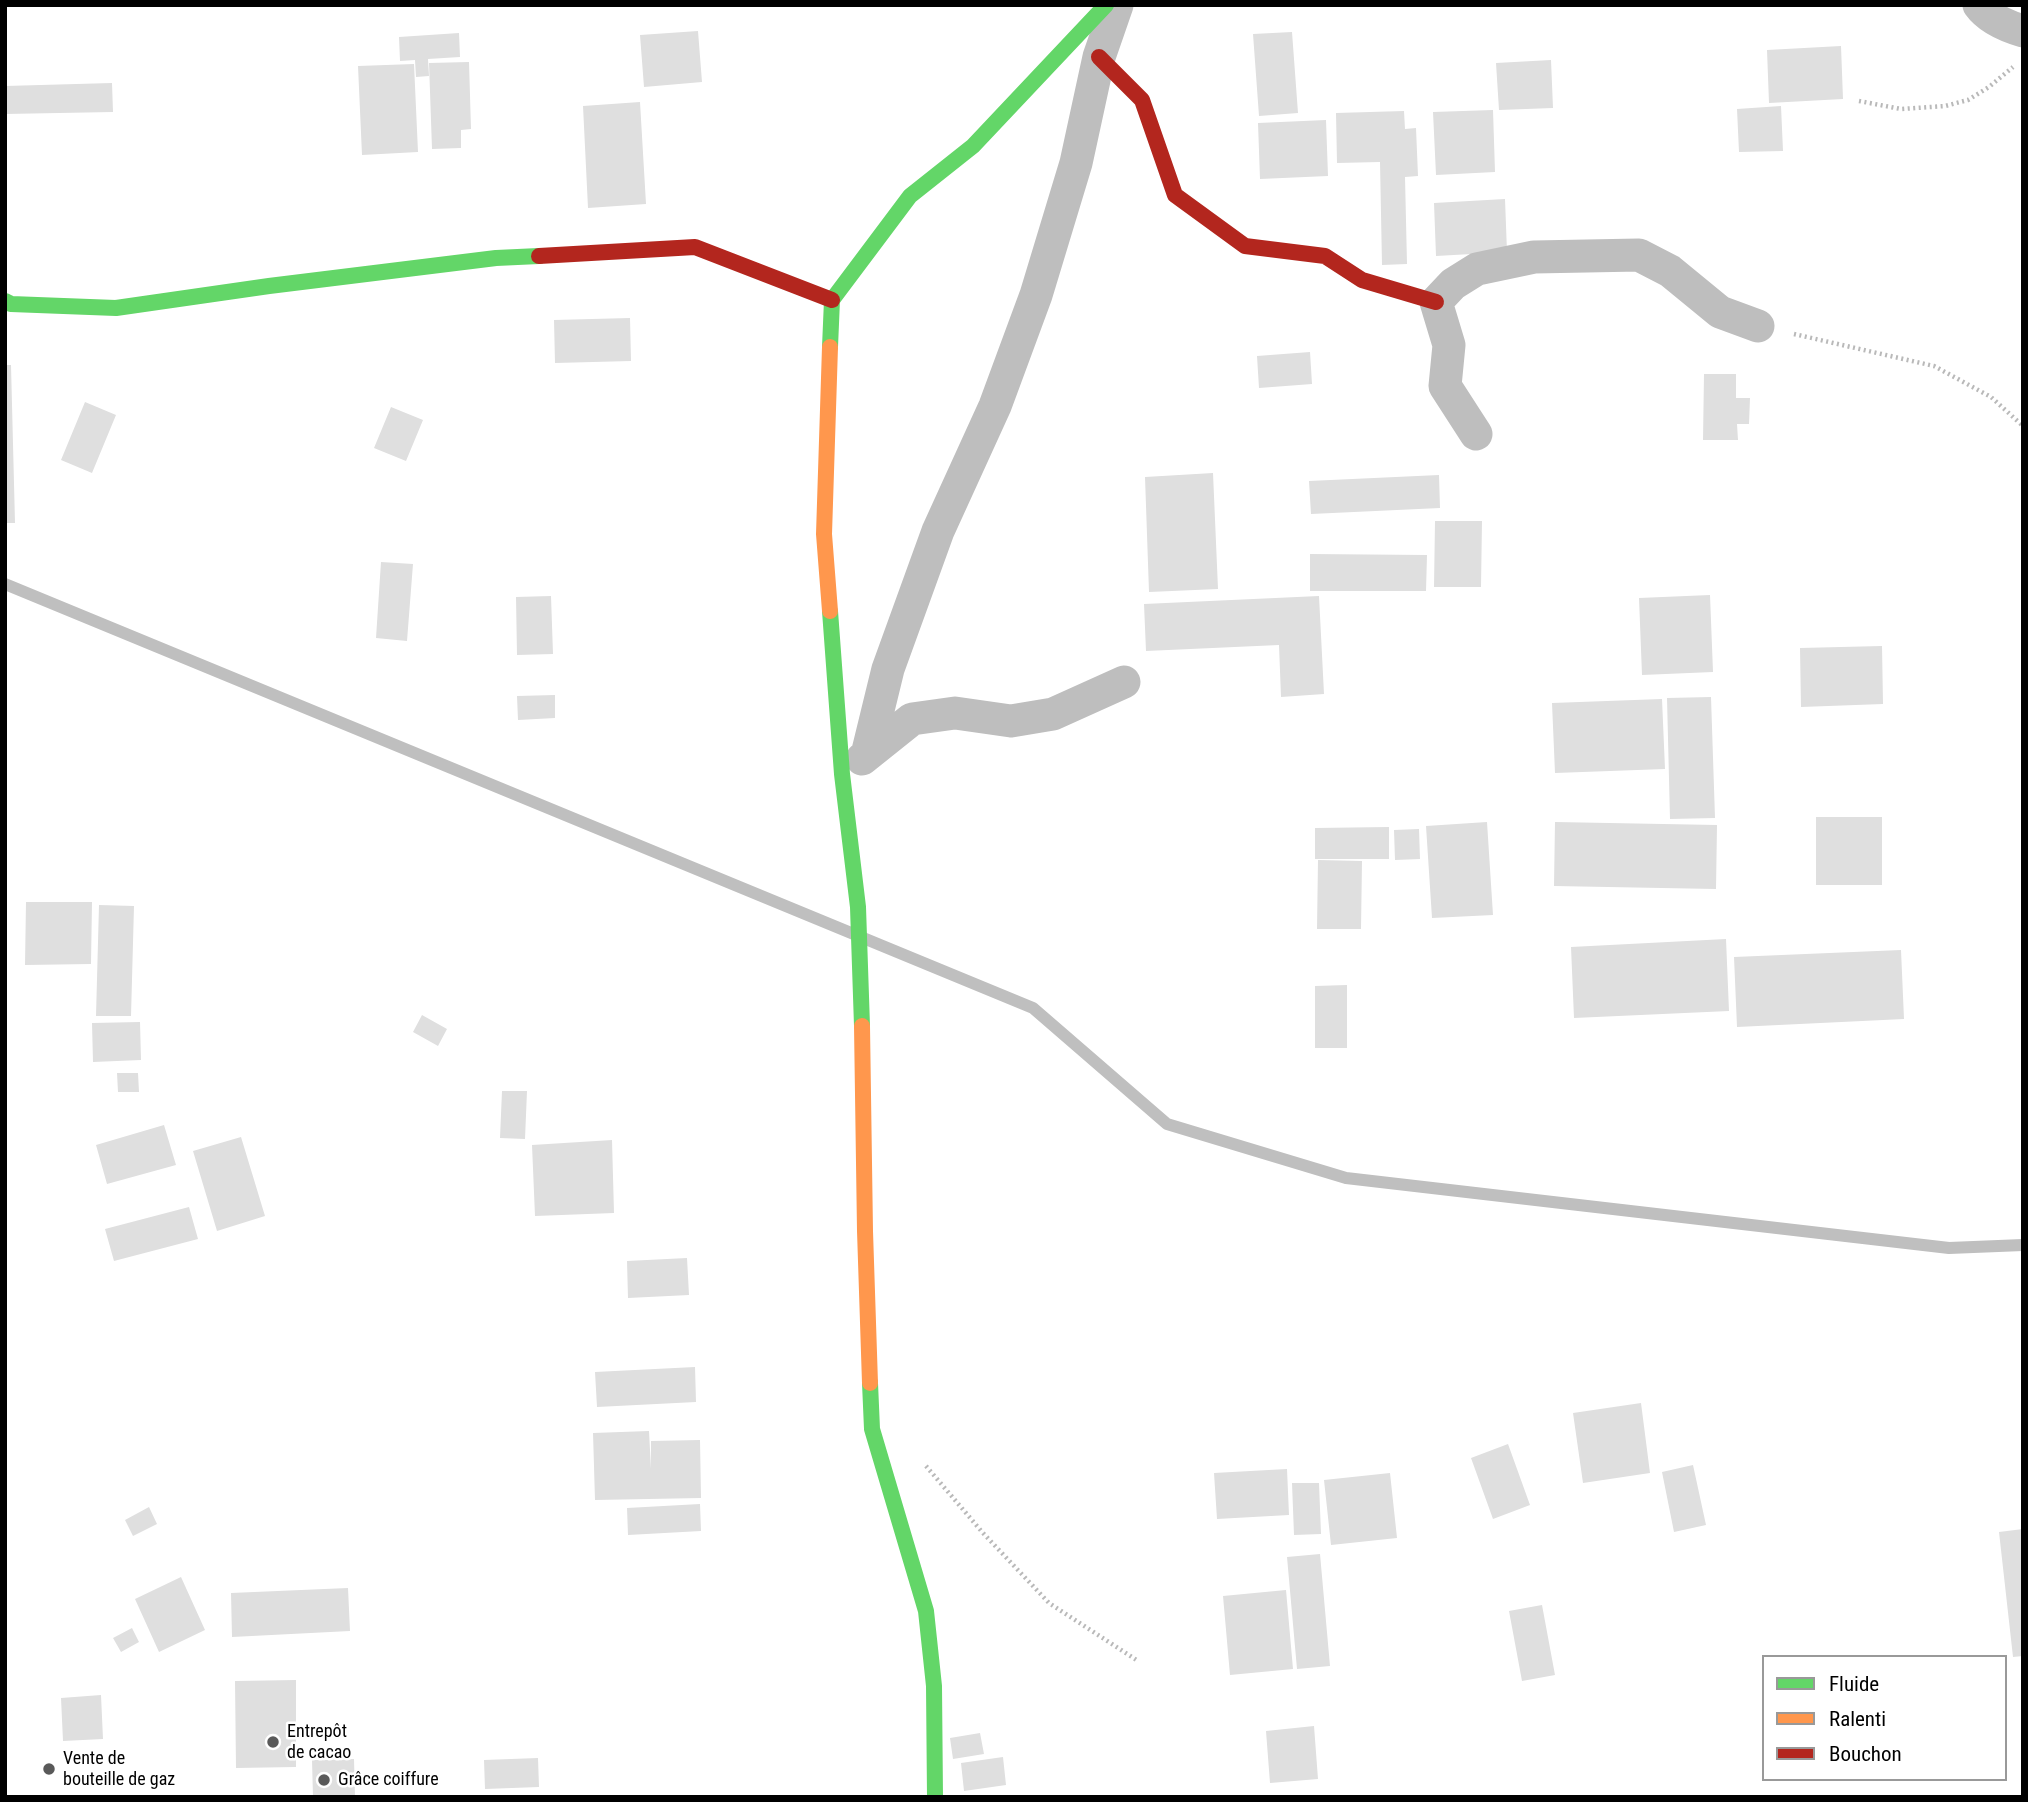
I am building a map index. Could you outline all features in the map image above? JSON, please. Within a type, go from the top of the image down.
[{"type":"street","points":[[935,1797],[934,1686],[926,1611],[872,1429],[864,1231],[863,1056],[855,764],[824,534],[832,299],[910,195],[973,146],[1105,5]]},
{"type":"street","points":[[855,764],[938,531],[995,406],[1036,295],[1076,163],[1099,57],[1117,5]]},
{"type":"street","points":[[1979,5],[1980,9],[1994,19],[2023,31]]},
{"type":"street","points":[[1099,57],[1142,100],[1175,195],[1245,246],[1325,256],[1362,280],[1436,302]]},
{"type":"street","points":[[5,301],[11,304],[116,307],[496,258],[695,247],[832,299]]},
{"type":"street","points":[[1436,302],[1452,284],[1477,269],[1534,257],[1639,255],[1670,271],[1720,312],[1758,326]]},
{"type":"street","points":[[1436,302],[1449,345],[1445,386],[1476,434]]},
{"type":"street","points":[[855,764],[912,719],[955,713],[1011,721],[1053,714],[1124,682]]},
{"type":"path","points":[[1858,100],[1901,109],[1945,106],[1968,100],[2010,72],[2016,64]]},
{"type":"path","points":[[1758,326],[1934,366],[1991,397],[2023,426]]},
{"type":"path","points":[[921,1461],[983,1533],[1049,1603],[1138,1661]]},
{"type":"building","points":[[698,31],[702,82],[644,87],[640,35]]},
{"type":"building","points":[[1292,32],[1298,113],[1259,116],[1253,34]]},
{"type":"building","points":[[459,33],[460,57],[428,59],[429,76],[416,77],[415,60],[400,61],[399,37]]},
{"type":"building","points":[[1841,46],[1843,99],[1769,103],[1767,50]]},
{"type":"building","points":[[1551,60],[1553,108],[1499,110],[1496,63]]},
{"type":"building","points":[[469,62],[471,129],[461,130],[461,148],[432,149],[429,63]]},
{"type":"building","points":[[414,64],[418,152],[362,155],[358,66]]},
{"type":"building","points":[[112,83],[113,112],[5,114],[5,86]]},
{"type":"building","points":[[640,102],[646,204],[588,208],[583,106]]},
{"type":"building","points":[[1781,106],[1783,151],[1739,152],[1737,109]]},
{"type":"building","points":[[1493,110],[1495,172],[1436,175],[1433,112]]},
{"type":"building","points":[[1404,111],[1405,129],[1416,128],[1418,176],[1405,177],[1407,264],[1382,265],[1380,162],[1337,163],[1336,113]]},
{"type":"building","points":[[1326,120],[1328,176],[1260,179],[1258,123]]},
{"type":"building","points":[[1505,199],[1507,252],[1436,256],[1434,203]]},
{"type":"building","points":[[630,318],[631,361],[555,363],[554,320]]},
{"type":"building","points":[[1310,352],[1312,384],[1259,388],[1257,356]]},
{"type":"building","points":[[5,365],[11,365],[15,523],[5,523]]},
{"type":"building","points":[[1704,374],[1736,374],[1736,398],[1750,398],[1749,424],[1737,424],[1738,440],[1703,440]]},
{"type":"building","points":[[85,402],[116,415],[92,473],[61,460]]},
{"type":"building","points":[[391,407],[423,420],[406,461],[374,448]]},
{"type":"building","points":[[1213,473],[1218,589],[1149,592],[1145,477]]},
{"type":"building","points":[[1439,475],[1440,508],[1311,514],[1309,481]]},
{"type":"building","points":[[1435,521],[1482,521],[1481,587],[1434,587]]},
{"type":"building","points":[[1310,554],[1427,555],[1426,591],[1310,591]]},
{"type":"building","points":[[381,562],[413,564],[407,641],[376,638]]},
{"type":"building","points":[[1710,595],[1713,672],[1642,675],[1639,598]]},
{"type":"building","points":[[551,596],[553,654],[517,655],[516,597]]},
{"type":"building","points":[[1319,596],[1324,694],[1281,697],[1279,645],[1146,651],[1144,604]]},
{"type":"building","points":[[1882,646],[1883,704],[1801,707],[1800,648]]},
{"type":"building","points":[[555,695],[555,718],[518,720],[517,696]]},
{"type":"building","points":[[1711,697],[1715,818],[1670,819],[1667,698]]},
{"type":"building","points":[[1662,699],[1665,769],[1555,773],[1552,703]]},
{"type":"building","points":[[1816,817],[1882,817],[1882,885],[1816,885]]},
{"type":"building","points":[[1487,822],[1493,915],[1432,918],[1426,826]]},
{"type":"building","points":[[1555,822],[1717,825],[1716,889],[1554,886]]},
{"type":"building","points":[[1389,827],[1389,859],[1315,859],[1315,828]]},
{"type":"building","points":[[1419,829],[1420,859],[1395,860],[1394,830]]},
{"type":"building","points":[[1318,860],[1362,861],[1361,929],[1317,929]]},
{"type":"building","points":[[26,902],[92,902],[91,964],[25,965]]},
{"type":"building","points":[[99,905],[134,906],[131,1016],[96,1016]]},
{"type":"building","points":[[1726,939],[1729,1011],[1574,1018],[1571,947]]},
{"type":"building","points":[[1901,950],[1904,1019],[1737,1027],[1734,957]]},
{"type":"building","points":[[1347,985],[1347,1048],[1315,1048],[1315,986]]},
{"type":"building","points":[[422,1015],[447,1029],[438,1046],[413,1032]]},
{"type":"building","points":[[140,1022],[141,1060],[93,1062],[92,1023]]},
{"type":"building","points":[[117,1073],[138,1073],[139,1092],[118,1092]]},
{"type":"building","points":[[502,1091],[527,1091],[525,1139],[500,1138]]},
{"type":"building","points":[[164,1125],[176,1165],[107,1184],[96,1145]]},
{"type":"building","points":[[241,1137],[265,1216],[217,1231],[193,1151]]},
{"type":"building","points":[[612,1140],[614,1213],[535,1216],[532,1145]]},
{"type":"building","points":[[189,1207],[198,1239],[114,1261],[105,1229]]},
{"type":"building","points":[[687,1258],[689,1295],[628,1298],[627,1261]]},
{"type":"building","points":[[695,1367],[696,1402],[597,1407],[595,1372]]},
{"type":"building","points":[[1641,1403],[1650,1473],[1583,1483],[1573,1413]]},
{"type":"building","points":[[649,1431],[651,1469],[651,1441],[700,1440],[701,1498],[595,1500],[593,1433]]},
{"type":"building","points":[[1508,1444],[1530,1505],[1493,1519],[1471,1458]]},
{"type":"building","points":[[1693,1465],[1706,1525],[1674,1532],[1662,1472]]},
{"type":"building","points":[[1287,1469],[1289,1515],[1217,1519],[1214,1473]]},
{"type":"building","points":[[1390,1473],[1397,1538],[1331,1545],[1324,1480]]},
{"type":"building","points":[[1292,1483],[1319,1483],[1321,1534],[1294,1535]]},
{"type":"building","points":[[700,1504],[701,1531],[628,1535],[627,1508]]},
{"type":"building","points":[[149,1507],[157,1524],[133,1536],[125,1520]]},
{"type":"building","points":[[2023,1529],[2023,1656],[2013,1657],[1999,1532]]},
{"type":"building","points":[[1320,1554],[1330,1666],[1297,1669],[1287,1557]]},
{"type":"building","points":[[181,1577],[205,1630],[159,1652],[135,1599]]},
{"type":"building","points":[[348,1588],[350,1631],[232,1637],[231,1593]]},
{"type":"building","points":[[1286,1590],[1293,1669],[1230,1675],[1223,1596]]},
{"type":"building","points":[[1542,1605],[1555,1675],[1522,1681],[1509,1611]]},
{"type":"building","points":[[132,1628],[139,1642],[121,1652],[113,1638]]},
{"type":"building","points":[[296,1680],[296,1767],[236,1768],[235,1681]]},
{"type":"building","points":[[101,1695],[103,1739],[63,1741],[61,1698]]},
{"type":"building","points":[[1314,1726],[1318,1779],[1270,1783],[1266,1731]]},
{"type":"building","points":[[980,1733],[984,1754],[953,1759],[950,1738]]},
{"type":"building","points":[[1003,1757],[1006,1785],[964,1791],[961,1763]]},
{"type":"building","points":[[538,1758],[539,1787],[485,1789],[484,1760]]},
{"type":"building","points":[[354,1759],[355,1797],[313,1797],[312,1760]]},
{"type":"waterway","points":[[5,584],[1033,1008],[1167,1124],[1346,1178],[1949,1248],[2023,1245]]},
{"type":"traffic: fast","points":[[830,347],[832,300],[910,196],[973,146],[1106,5]]},
{"type":"traffic: fast","points":[[5,301],[11,304],[116,308],[496,258],[539,256]]},
{"type":"traffic: fast","points":[[830,611],[842,774],[858,907],[862,1026]]},
{"type":"traffic: fast","points":[[870,1383],[872,1429],[926,1611],[934,1686],[935,1797]]},
{"type":"traffic: slow","points":[[830,347],[824,534],[830,611]]},
{"type":"traffic: slow","points":[[862,1026],[870,1383]]},
{"type":"traffic: jam","points":[[1099,57],[1142,100],[1175,195],[1245,246],[1325,256],[1362,280],[1436,302]]},
{"type":"traffic: jam","points":[[539,256],[695,247],[832,300]]},
{"type":"place","name":"Entrepôt de cacao","points":[[273,1742]]},
{"type":"place","name":"Vente de bouteille de gaz","points":[[49,1769]]},
{"type":"place","name":"Grâce coiffure","points":[[324,1780]]}]
